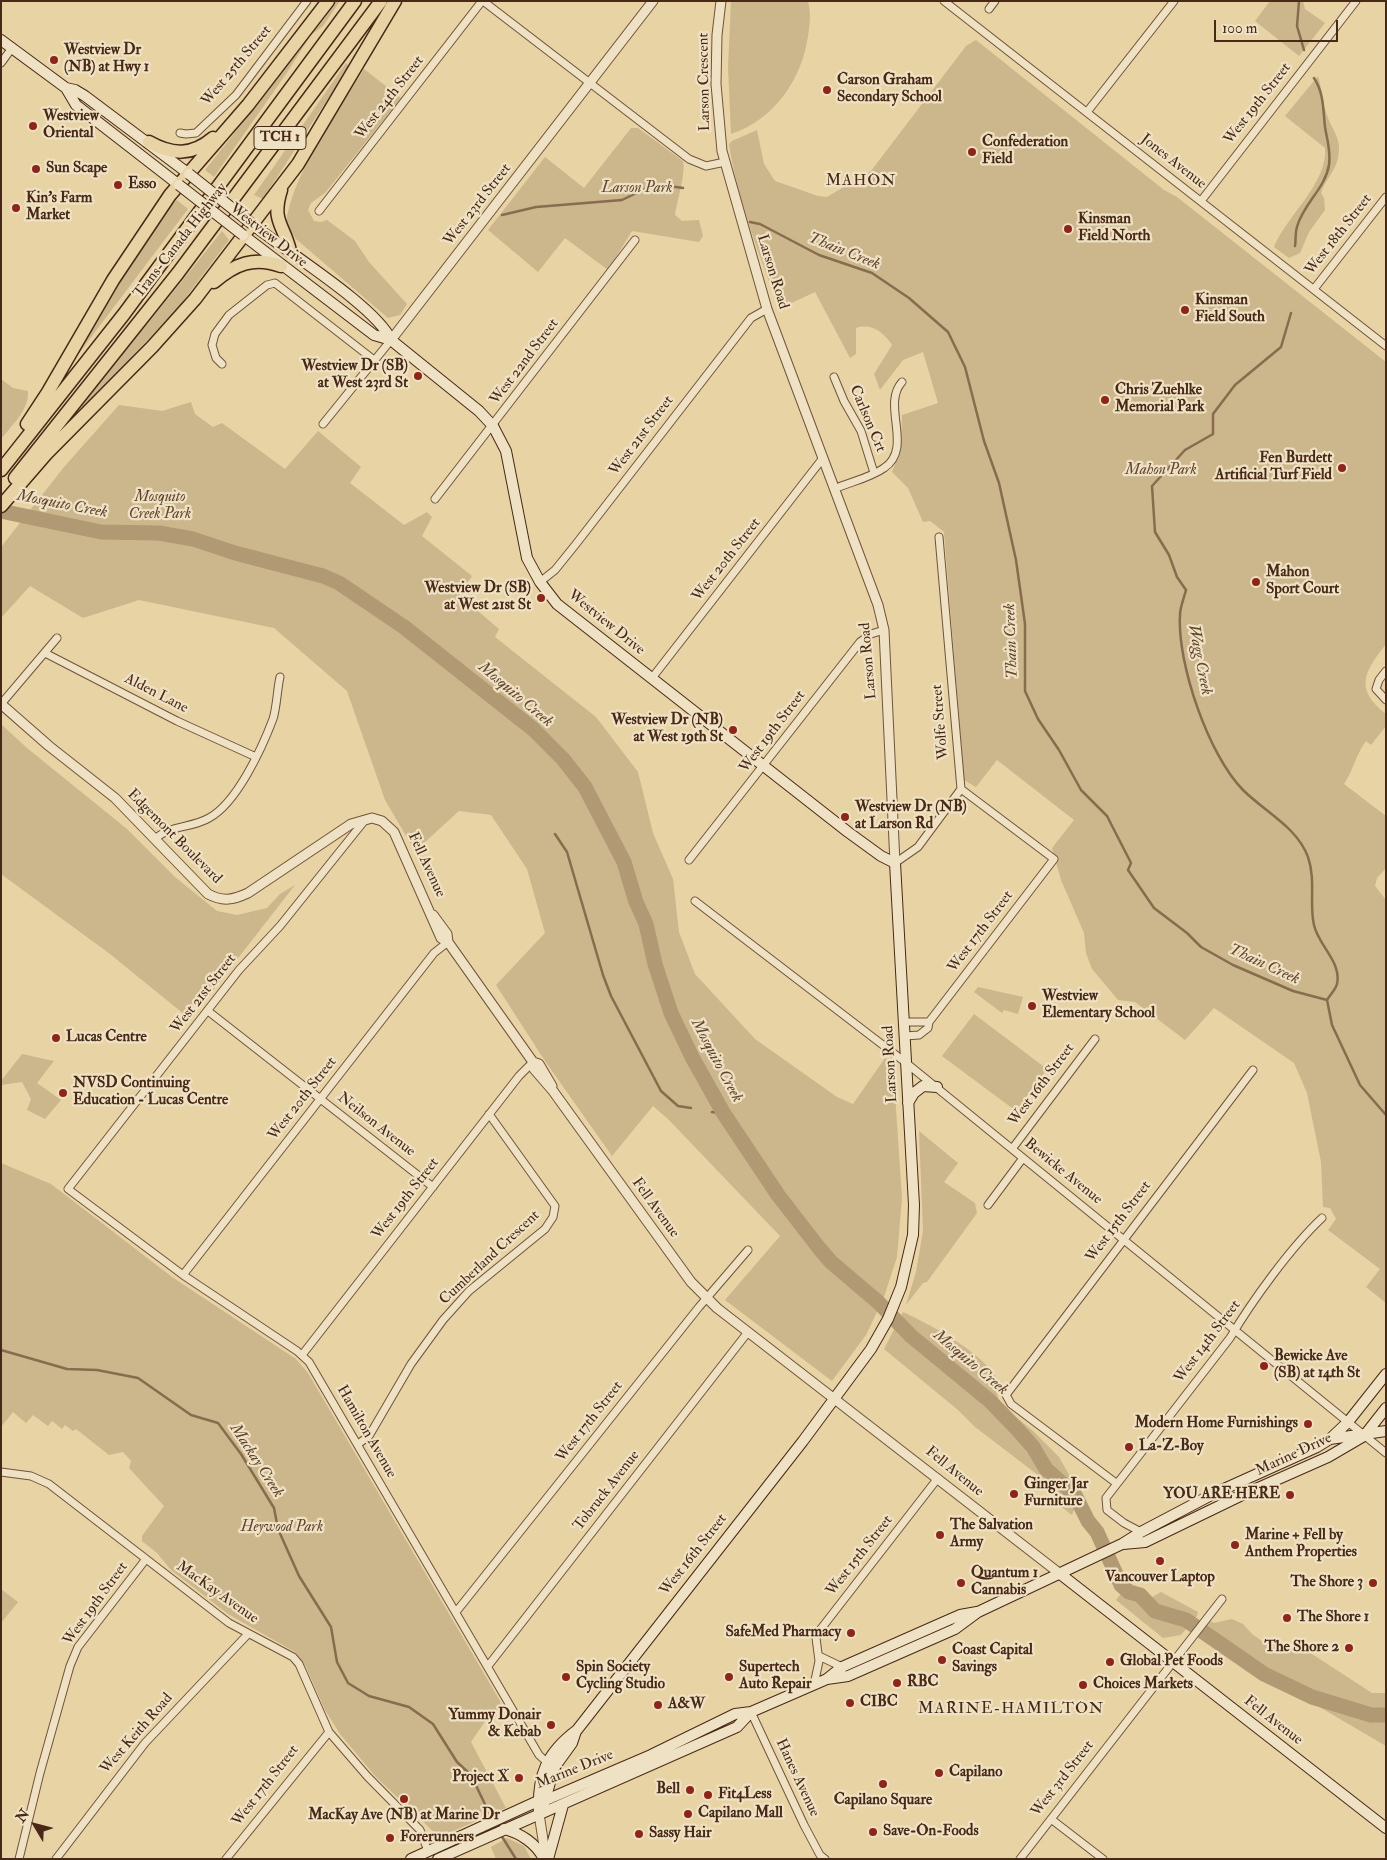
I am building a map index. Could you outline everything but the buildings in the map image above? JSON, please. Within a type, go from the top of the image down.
[{"type":"highway","points":[[1,464],[33,421],[126,258],[179,185],[248,105],[328,1]]},
{"type":"highway","name":"Trans-Canada Highway","points":[[1,470],[33,421],[124,314],[356,1]]},
{"type":"highway","name":"Trans-Canada Highway","points":[[1,496],[183,266],[381,1]]},
{"type":"highway","points":[[1,506],[68,430],[152,347],[195,298],[286,179],[311,143],[395,1]]},
{"type":"highway","points":[[149,142],[171,152],[188,152],[224,132]]},
{"type":"highway","points":[[286,179],[278,197],[277,219],[290,251]]},
{"type":"highway","points":[[195,298],[232,267],[241,263],[259,261],[281,266]]},
{"type":"main road","name":"Westview Drive","points":[[1,40],[66,88],[76,105],[281,266],[330,300],[374,335],[391,340],[480,411],[493,426],[506,451],[528,558],[540,582],[567,613],[881,856],[895,863]]},
{"type":"main road","name":"Westview Drive","points":[[66,88],[75,90],[85,96],[149,142],[252,224],[290,251],[367,311],[387,331],[391,340]]},
{"type":"main road","name":"Larson Road","points":[[835,1399],[883,1330],[894,1306],[907,1267],[912,1235],[914,1205],[895,863]]},
{"type":"main road","points":[[908,1103],[914,1093],[923,1086],[937,1087]]},
{"type":"main road","points":[[1348,1422],[1386,1374]]},
{"type":"main road","name":"West 16th Street","points":[[539,1814],[551,1765],[564,1739],[576,1730],[835,1399]]},
{"type":"main road","points":[[1364,1436],[1386,1408]]},
{"type":"main road","name":"Marine Drive","points":[[827,1679],[848,1676],[955,1629],[978,1612],[1122,1544],[1215,1493],[1317,1447],[1330,1439],[1348,1422]]},
{"type":"main road","points":[[1364,1436],[1386,1431]]},
{"type":"main road","name":"Marine Drive","points":[[1330,1439],[1364,1436]]},
{"type":"main road","name":"Marine Drive","points":[[1122,1544],[1145,1542],[1240,1496],[1328,1457],[1364,1436]]},
{"type":"main road","name":"Fell Avenue","points":[[1059,1573],[1386,1828]]},
{"type":"main road","name":"Marine Drive","points":[[411,1859],[651,1755],[735,1714],[751,1712],[814,1685],[827,1679],[842,1667],[960,1615],[978,1612]]},
{"type":"main road","name":"Marine Drive","points":[[438,1859],[741,1725],[751,1712]]},
{"type":"main road","points":[[504,1829],[516,1833],[531,1843],[546,1859],[563,1804]]},
{"type":"street","name":"West 25th Street","points":[[180,133],[196,132],[236,95],[307,1]]},
{"type":"street","points":[[483,1],[689,159],[706,166],[725,162]]},
{"type":"street","name":"West 24th Street","points":[[319,211],[483,1]]},
{"type":"street","name":"West 23rd Street","points":[[323,424],[391,340],[653,1]]},
{"type":"street","name":"Larson Crescent","points":[[721,1],[717,35],[716,84],[719,130],[725,162]]},
{"type":"street","name":"Jones Avenue","points":[[944,1],[1386,346]]},
{"type":"street","points":[[989,9],[995,1]]},
{"type":"street","points":[[1087,112],[1174,1]]},
{"type":"street","name":"West 19th Street","points":[[1201,201],[1356,1]]},
{"type":"street","points":[[1,63],[12,48]]},
{"type":"street","name":"Larson Road","points":[[725,162],[767,309],[878,606],[884,630],[895,863]]},
{"type":"street","name":"West 18th Street","points":[[1314,289],[1386,197]]},
{"type":"street","name":"West 22nd Street","points":[[435,499],[635,240]]},
{"type":"street","points":[[222,364],[216,358],[212,345],[222,324],[267,285],[275,284],[374,360]]},
{"type":"street","name":"West 21st Street","points":[[540,582],[555,570],[594,522],[751,318],[767,309]]},
{"type":"street","name":"Carlson Crt","points":[[834,377],[844,401],[861,431],[874,473]]},
{"type":"street","points":[[834,489],[885,468],[896,451],[898,430],[894,396],[902,382]]},
{"type":"street","name":"West 20th Street","points":[[652,678],[823,458]]},
{"type":"street","name":"Wolfe Street","points":[[939,537],[961,790]]},
{"type":"street","name":"West 19th Street","points":[[689,860],[765,766],[860,642],[871,634],[884,630]]},
{"type":"street","points":[[1,704],[57,638]]},
{"type":"street","name":"Alden Lane","points":[[45,653],[177,721],[256,757]]},
{"type":"street","points":[[1386,671],[1379,680],[1376,689],[1386,700]]},
{"type":"street","points":[[156,838],[167,830],[197,824],[211,817],[236,791],[256,757],[273,717],[280,677]]},
{"type":"street","name":"Edgemont Boulevard","points":[[1,704],[49,746],[115,798],[156,838],[208,894],[218,899],[228,900],[248,893],[351,824],[366,819]]},
{"type":"street","points":[[895,863],[918,847],[961,790]]},
{"type":"street","name":"West 17th Street","points":[[904,1036],[919,1035],[928,1028],[929,1022],[1054,859],[961,790]]},
{"type":"street","name":"West 21st Street","points":[[68,1189],[239,970],[280,926],[366,819]]},
{"type":"street","name":"Fell Avenue","points":[[366,819],[382,821],[394,832],[432,914],[435,927],[442,938],[448,942],[533,1062],[534,1069],[553,1091],[686,1275],[707,1298],[748,1332],[1059,1573]]},
{"type":"street","name":"Bewicke Avenue","points":[[694,901],[937,1087],[1386,1453]]},
{"type":"street","name":"West 20th Street","points":[[183,1275],[434,953],[448,942]]},
{"type":"street","name":"Neilson Avenue","points":[[208,1010],[433,1187]]},
{"type":"street","points":[[904,1022],[929,1022]]},
{"type":"street","name":"West 16th Street","points":[[1012,1149],[1095,1039]]},
{"type":"street","name":"West 19th Street","points":[[302,1355],[518,1076],[533,1062]]},
{"type":"street","name":"West 15th Street","points":[[1116,1483],[1011,1404],[1007,1398],[1008,1392],[1252,1070]]},
{"type":"street","name":"Cumberland Crescent","points":[[358,1444],[369,1436],[411,1364],[443,1320],[469,1291],[545,1229],[553,1218],[555,1206],[489,1114]]},
{"type":"street","points":[[988,1205],[1023,1158]]},
{"type":"street","name":"Hamilton Avenue","points":[[68,1189],[183,1275],[302,1355],[322,1382],[539,1755],[551,1765]]},
{"type":"street","name":"West 14th Street","points":[[1141,1532],[1106,1510],[1106,1498],[1235,1330],[1273,1277],[1322,1218]]},
{"type":"street","name":"West 17th Street","points":[[456,1612],[707,1298],[748,1250]]},
{"type":"street","name":"Tobruck Avenue","points":[[488,1666],[748,1332]]},
{"type":"street","name":"MacKay Avenue","points":[[1,1472],[31,1476],[49,1484],[229,1623],[286,1651],[299,1664],[329,1732],[367,1776],[420,1830],[428,1851]]},
{"type":"street","name":"West 15th Street","points":[[814,1685],[819,1656],[816,1638],[820,1630],[938,1478]]},
{"type":"street","name":"West 19th Street","points":[[20,1859],[40,1773],[70,1666],[78,1647],[146,1559]]},
{"type":"street","name":"West 3rd Street","points":[[1020,1859],[1222,1599]]},
{"type":"street","name":"West Keith Road","points":[[56,1859],[145,1742],[248,1634]]},
{"type":"street","points":[[819,1656],[842,1667]]},
{"type":"street","name":"Hanes Avenue","points":[[751,1712],[792,1802],[821,1857]]},
{"type":"street","name":"West 17th Street","points":[[226,1859],[329,1732]]},
{"type":"street","points":[[539,1814],[546,1859]]},
{"type":"street","points":[[1051,1819],[1103,1859]]},
{"type":"green space","points":[[331,1],[340,1],[323,26],[311,35],[214,177],[205,170],[268,91],[300,46],[325,18]]},
{"type":"green space","points":[[731,1],[808,1],[810,18],[805,52],[792,82],[783,96],[760,119],[746,128],[731,134],[728,67]]},
{"type":"green space","points":[[1270,1],[1303,1],[1305,9],[1325,23],[1299,56],[1255,21]]},
{"type":"green space","name":"Mahon Park","points":[[976,40],[1164,190],[1177,197],[1386,362],[1386,644],[1372,663],[1366,680],[1366,688],[1369,696],[1386,714],[1386,726],[1371,745],[1366,741],[1344,784],[1386,816],[1386,868],[1377,878],[1375,886],[1386,900],[1386,1303],[1366,1287],[1380,1269],[1328,1230],[1336,1219],[1330,1208],[1323,1207],[1321,1162],[1307,1093],[1294,1063],[1214,1008],[1185,1040],[1135,1002],[1118,1000],[1092,969],[1086,953],[1084,933],[1061,880],[1052,848],[1074,820],[997,760],[976,787],[964,780],[944,532],[930,521],[923,522],[908,488],[892,472],[901,449],[902,415],[938,403],[923,352],[903,360],[880,390],[874,374],[892,345],[889,340],[872,328],[856,328],[856,354],[850,358],[815,292],[779,309],[750,227],[733,165],[729,144],[732,141],[757,130],[764,164],[775,181],[818,196],[827,197],[871,171],[966,46]]},
{"type":"green space","points":[[346,63],[349,66],[263,199],[254,195]]},
{"type":"green space","points":[[364,69],[401,98],[325,193],[311,203],[308,210],[314,221],[321,222],[327,220],[355,241],[369,262],[407,304],[400,315],[388,318],[296,239],[286,225],[289,206],[306,166]]},
{"type":"green space","points":[[1318,76],[1326,113],[1337,137],[1339,152],[1335,168],[1321,193],[1324,198],[1325,210],[1309,232],[1300,253],[1289,258],[1274,247],[1280,235],[1314,186],[1324,161],[1325,148],[1285,116]]},
{"type":"green space","name":"Larson Park","points":[[631,128],[638,128],[683,161],[682,180],[675,215],[682,221],[699,220],[703,236],[699,242],[632,231],[608,270],[565,238],[538,272],[488,230],[545,157],[584,188]]},
{"type":"green space","points":[[177,200],[188,209],[64,373],[155,222]]},
{"type":"green space","points":[[222,231],[229,240],[181,304],[84,408],[79,405],[104,372],[149,322]]},
{"type":"green space","points":[[1,379],[13,388],[28,391],[28,398],[23,411],[1,439]]},
{"type":"green space","name":"Mosquito Creek Park","points":[[191,402],[195,414],[213,427],[222,423],[285,469],[318,431],[361,467],[350,483],[404,525],[427,512],[432,517],[422,536],[472,576],[459,595],[499,629],[495,637],[596,717],[638,772],[653,833],[673,879],[679,932],[695,974],[755,1039],[837,1097],[853,1104],[885,1058],[893,1064],[902,1198],[897,1257],[884,1297],[866,1335],[832,1381],[725,1300],[780,1236],[668,1119],[653,1106],[612,1156],[545,1061],[496,985],[545,933],[527,869],[491,815],[459,811],[415,851],[385,800],[347,691],[274,628],[139,600],[83,618],[30,586],[1,618],[1,547],[64,467],[119,405],[162,411]]},
{"type":"green space","points":[[1,724],[27,748],[127,829],[175,877],[217,911],[237,915],[267,908],[280,894],[295,885],[207,998],[201,994],[185,1015],[110,954],[1,874]]},
{"type":"green space","points":[[978,987],[1023,997],[1018,1014],[1004,1010],[1002,1013],[974,992]]},
{"type":"green space","points":[[974,1014],[1047,1069],[1016,1111],[942,1056]]},
{"type":"green space","points":[[22,1054],[54,1061],[37,1083],[61,1100],[45,1119],[27,1110],[31,1099],[22,1082],[1,1085],[1,1081]]},
{"type":"green space","points":[[919,1131],[958,1163],[944,1182],[975,1203],[977,1213],[927,1282],[923,1283],[906,1305],[916,1272],[923,1231]]},
{"type":"green space","name":"Heywood Park","points":[[1,1163],[51,1184],[172,1277],[296,1359],[308,1373],[500,1701],[501,1707],[490,1714],[471,1742],[506,1808],[444,1835],[437,1835],[376,1777],[340,1734],[325,1710],[306,1667],[295,1652],[228,1614],[171,1570],[157,1553],[142,1541],[142,1536],[164,1506],[129,1468],[131,1461],[123,1452],[109,1455],[76,1429],[73,1431],[65,1425],[62,1429],[52,1421],[48,1426],[33,1415],[26,1423],[13,1412],[1,1427]]},
{"type":"green space","points":[[903,1312],[957,1341],[992,1371],[999,1382],[994,1390],[997,1392],[999,1403],[1033,1431],[1059,1457],[1080,1494],[1072,1515],[1060,1506],[1063,1503],[1037,1482],[1038,1475],[975,1427],[958,1410],[884,1349]]},
{"type":"green space","points":[[1126,1587],[1145,1601],[1161,1592],[1198,1612],[1197,1616],[1181,1635],[1163,1638],[1116,1600]]},
{"type":"green space","points":[[1,1589],[18,1602],[1,1623]]},
{"type":"green space","points":[[1232,1619],[1243,1624],[1262,1641],[1290,1646],[1312,1654],[1372,1693],[1386,1693],[1386,1746],[1198,1636],[1210,1621],[1214,1623]]},
{"type":"green space","points":[[507,1838],[524,1846],[531,1859],[496,1859],[491,1847]]},
{"type":"waterway","name":"Wagg Creek","points":[[1299,1],[1297,26],[1304,50]]},
{"type":"waterway","name":"Wagg Creek","points":[[1295,246],[1296,229],[1300,219],[1323,182],[1329,165],[1323,102],[1314,78]]},
{"type":"waterway","name":"Thain Creek","points":[[502,215],[536,207],[622,200],[655,184],[683,188]]},
{"type":"waterway","name":"Thain Creek","points":[[750,222],[760,224],[819,255],[872,273],[909,298],[948,332],[965,367],[984,441],[999,483],[1016,560],[1025,624],[1025,691],[1038,719],[1059,750],[1081,790],[1107,816],[1131,863],[1128,870],[1154,908],[1187,933],[1201,947],[1233,965],[1293,991],[1327,1000]]},
{"type":"waterway","name":"Wagg Creek","points":[[1291,313],[1281,347],[1235,385],[1213,414],[1213,434],[1185,450],[1152,486],[1155,532],[1169,555],[1177,577],[1186,590],[1180,612],[1180,635],[1190,683],[1207,733],[1230,775],[1243,790],[1288,828],[1303,846],[1308,857],[1312,875],[1314,925],[1320,940],[1333,961],[1338,976],[1336,986],[1327,1000]]},
{"type":"waterway","name":"Mosquito Creek","points":[[1,511],[101,532],[159,533],[193,539],[235,553],[323,576],[339,583],[404,627],[533,729],[563,759],[585,787],[624,862],[636,902],[646,924],[655,964],[671,1013],[692,1057],[724,1114],[778,1195],[831,1262],[878,1302],[911,1336],[990,1401],[1018,1430],[1033,1447],[1046,1469],[1075,1495],[1088,1521],[1097,1532],[1121,1585],[1129,1592],[1140,1595],[1155,1611],[1186,1620],[1264,1674],[1312,1697],[1371,1715],[1386,1715]]},
{"type":"waterway","points":[[555,834],[567,852],[603,975],[611,996],[661,1091],[678,1106],[691,1108]]},
{"type":"waterway","name":"Thain Creek","points":[[1327,1000],[1332,1025],[1360,1085],[1386,1115]]},
{"type":"waterway","points":[[712,1112],[724,1114]]},
{"type":"waterway","name":"Mackay Creek","points":[[1,1350],[67,1369],[97,1370],[138,1378],[191,1415],[218,1423],[241,1454],[274,1508],[278,1529],[299,1576],[331,1627],[337,1662],[348,1683],[369,1696],[409,1707],[433,1724],[457,1762],[471,1775],[492,1819]]},
{"type":"waterway","name":"Mackay Creek","points":[[501,1835],[516,1859]]},
{"type":"place","name":"Westview Dr (NB) at Hwy 1","points":[[54,60]]},
{"type":"place","name":"Carson Graham Secondary School","points":[[827,90]]},
{"type":"place","name":"Westview Oriental","points":[[33,126]]},
{"type":"place","name":"Confederation Field","points":[[972,152]]},
{"type":"place","name":"Sun Scape","points":[[36,169]]},
{"type":"place","name":"Esso","points":[[118,185]]},
{"type":"place","name":"Kin's Farm Market","points":[[16,208]]},
{"type":"place","name":"Kinsman Field North","points":[[1068,229]]},
{"type":"place","name":"Kinsman Field South","points":[[1185,310]]},
{"type":"place","name":"Westview Dr (SB) at West 23rd St","points":[[418,376]]},
{"type":"place","name":"Chris Zuehlke Memorial Park","points":[[1105,400]]},
{"type":"place","name":"Fen Burdett Artificial Turf Field","points":[[1342,468]]},
{"type":"place","name":"Mahon Sport Court","points":[[1256,582]]},
{"type":"place","name":"Westview Dr (SB) at West 21st St","points":[[541,598]]},
{"type":"place","name":"Westview Dr (NB) at West 19th St","points":[[733,730]]},
{"type":"place","name":"Westview Dr (NB) at Larson Rd","points":[[845,817]]},
{"type":"place","name":"Westview Elementary School","points":[[1032,1006]]},
{"type":"place","name":"Lucas Centre","points":[[56,1038]]},
{"type":"place","name":"NVSD Continuing Education - Lucas Centre","points":[[63,1093]]},
{"type":"place","name":"Bewicke Ave (SB) at 14th St","points":[[1264,1366]]},
{"type":"place","name":"Modern Home Furnishings","points":[[1308,1424]]},
{"type":"place","name":"La-Z-Boy","points":[[1129,1447]]},
{"type":"place","name":"Ginger Jar Furniture","points":[[1014,1494]]},
{"type":"place","name":"YOU ARE HERE","points":[[1290,1495]]},
{"type":"place","name":"The Salvation Army","points":[[940,1535]]},
{"type":"place","name":"Marine + Fell by Anthem Properties","points":[[1235,1545]]},
{"type":"place","name":"Vancouver Laptop","points":[[1160,1561]]},
{"type":"place","name":"Quantum 1 Cannabis","points":[[961,1583]]},
{"type":"place","name":"The Shore 3","points":[[1373,1583]]},
{"type":"place","name":"The Shore 1","points":[[1287,1618]]},
{"type":"place","name":"SafeMed Pharmacy","points":[[851,1633]]},
{"type":"place","name":"The Shore 2","points":[[1349,1648]]},
{"type":"place","name":"Coast Capital Savings","points":[[942,1660]]},
{"type":"place","name":"Global Pet Foods","points":[[1110,1662]]},
{"type":"place","name":"Spin Society Cycling Studio","points":[[566,1677]]},
{"type":"place","name":"Supertech Auto Repair","points":[[729,1677]]},
{"type":"place","name":"RBC","points":[[897,1683]]},
{"type":"place","name":"Choices Markets","points":[[1083,1685]]},
{"type":"place","name":"CIBC","points":[[850,1703]]},
{"type":"place","name":"A&W","points":[[658,1705]]},
{"type":"place","name":"Yummy Donair & Kebab","points":[[551,1725]]},
{"type":"place","name":"Capilano","points":[[939,1773]]},
{"type":"place","name":"Project X","points":[[519,1778]]},
{"type":"place","name":"Capilano Square","points":[[883,1784]]},
{"type":"place","name":"Bell","points":[[690,1790]]},
{"type":"place","name":"Fit4Less","points":[[708,1795]]},
{"type":"place","name":"MacKay Ave (NB) at Marine Dr","points":[[404,1799]]},
{"type":"place","name":"Capilano Mall","points":[[688,1814]]},
{"type":"place","name":"Save-On-Foods","points":[[873,1832]]},
{"type":"place","name":"Sassy Hair","points":[[639,1834]]},
{"type":"place","name":"Forerunners","points":[[390,1838]]},
{"type":"district","name":"MAHON","points":[[861,182]]},
{"type":"district","name":"MARINE-HAMILTON","points":[[1011,1710]]}]
